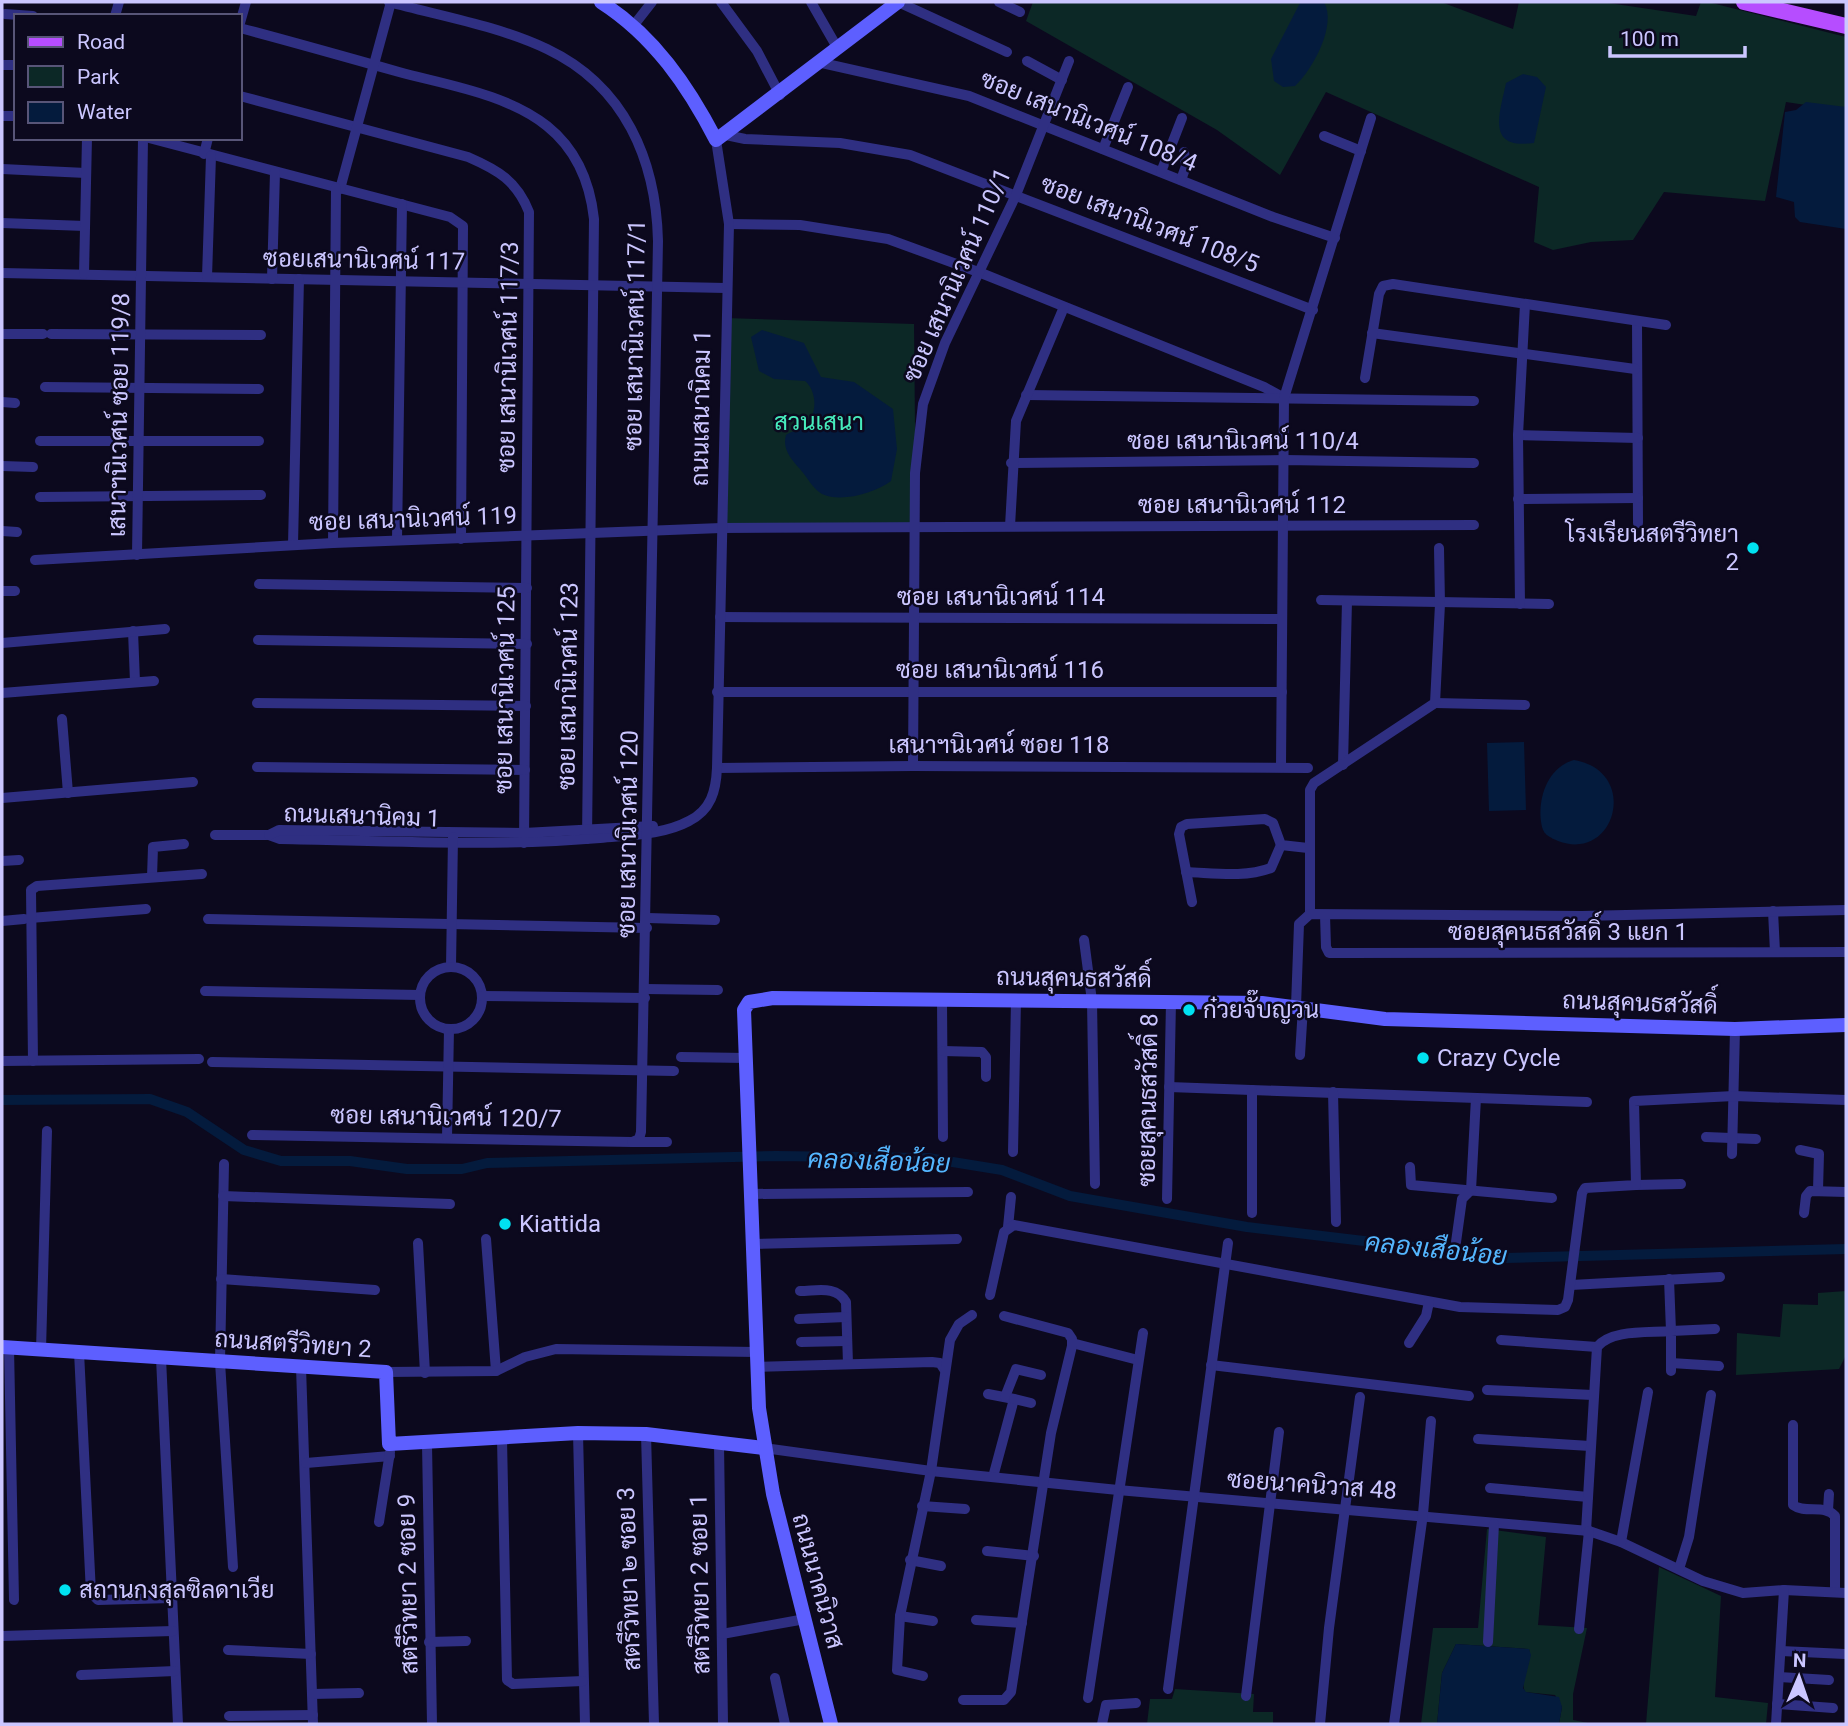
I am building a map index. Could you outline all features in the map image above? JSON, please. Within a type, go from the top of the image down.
[{"type":"main road","name":"ถนนเสนานิคม 1","points":[[601,2],[634,25],[660,52],[721,138]]},
{"type":"main road","points":[[721,138],[897,2]]},
{"type":"main road","points":[[1744,2],[1846,26]]},
{"type":"main road","name":"ถนนสุคนธสวัสดิ์","points":[[764,1448],[756,1359],[744,1010],[754,998],[1171,1002],[1299,1006],[1385,1019],[1735,1028],[1846,1026]]},
{"type":"main road","name":"ถนนสตรีวิทยา 2","points":[[5,1347],[386,1372],[390,1450]]},
{"type":"main road","points":[[390,1450],[427,1444],[578,1433],[646,1434],[764,1448]]},
{"type":"main road","name":"ถนนนาคนิวาส","points":[[764,1448],[831,1724]]},
{"type":"street","points":[[333,543],[338,188],[357,128],[390,2]]},
{"type":"street","name":"ซอย เสนานิเวศน์ 117/1","points":[[390,2],[548,50],[603,89],[639,143],[650,170],[657,207],[654,530]]},
{"type":"street","points":[[634,25],[652,2]]},
{"type":"street","points":[[721,2],[757,51],[780,95]]},
{"type":"street","points":[[811,2],[838,50]]},
{"type":"street","points":[[897,2],[1007,52]]},
{"type":"street","points":[[999,2],[1020,12]]},
{"type":"street","points":[[5,14],[14,15]]},
{"type":"street","name":"ซอย เสนานิเวศน์ 123","points":[[242,26],[511,106],[539,120],[562,139],[576,159],[591,196],[593,285],[587,834]]},
{"type":"street","points":[[1027,61],[1062,79]]},
{"type":"street","name":"ซอย เสนานิเวศน์ 110/1","points":[[913,766],[915,473],[923,404],[945,343],[981,273],[1016,195],[1069,61]]},
{"type":"street","name":"ซอย เสนานิเวศน์ 108/4","points":[[822,62],[928,84],[1005,108],[1102,149],[1335,238]]},
{"type":"street","points":[[1102,149],[1128,87]]},
{"type":"street","points":[[242,97],[357,128]]},
{"type":"street","points":[[1161,172],[1182,118]]},
{"type":"street","points":[[1281,766],[1284,398],[1371,118]]},
{"type":"street","name":"ซอย เสนานิเวศน์ 117/3","points":[[357,128],[468,157],[497,170],[522,194],[529,212],[527,536]]},
{"type":"street","points":[[1324,136],[1361,151]]},
{"type":"street","name":"ซอย เสนานิเวศน์ 108/5","points":[[721,138],[840,143],[910,155],[1313,310]]},
{"type":"street","name":"ถนนเสนานิคม 1","points":[[215,835],[269,835],[280,839],[524,838],[587,834],[662,829],[689,821],[710,803],[715,795],[718,768],[729,224],[721,138]]},
{"type":"street","points":[[84,274],[87,140]]},
{"type":"street","name":"เสนาฯนิเวศน์ ซอย 119/8","points":[[137,555],[144,140]]},
{"type":"street","points":[[156,140],[450,217],[463,226],[465,283],[461,539]]},
{"type":"street","points":[[207,277],[208,140]]},
{"type":"street","points":[[1181,180],[1186,166],[1184,152]]},
{"type":"street","points":[[2,169],[86,173]]},
{"type":"street","points":[[272,279],[275,172]]},
{"type":"street","points":[[397,540],[402,204]]},
{"type":"street","points":[[2,223],[85,226]]},
{"type":"street","points":[[729,224],[800,225],[888,239],[981,273],[1264,387],[1284,398]]},
{"type":"street","name":"ซอยเสนานิเวศน์ 117","points":[[2,273],[726,288]]},
{"type":"street","points":[[293,545],[299,279]]},
{"type":"street","points":[[1365,378],[1379,295],[1383,286],[1393,284],[1666,325]]},
{"type":"street","points":[[1520,604],[1518,435],[1525,304]]},
{"type":"street","points":[[1010,526],[1011,463],[1016,421],[1064,307]]},
{"type":"street","points":[[1637,322],[1635,369],[1638,523]]},
{"type":"street","points":[[1373,333],[1635,369]]},
{"type":"street","points":[[2,334],[261,335]]},
{"type":"street","points":[[44,387],[259,389]]},
{"type":"street","points":[[1026,395],[1474,401]]},
{"type":"street","points":[[2,402],[15,403]]},
{"type":"street","points":[[1518,435],[1638,438]]},
{"type":"street","points":[[40,441],[259,441]]},
{"type":"street","name":"ซอย เสนานิเวศน์ 110/4","points":[[1011,463],[1285,460],[1474,464]]},
{"type":"street","points":[[2,466],[33,467]]},
{"type":"street","points":[[40,497],[261,495]]},
{"type":"street","points":[[1518,499],[1638,498]]},
{"type":"street","name":"ซอย เสนานิเวศน์ 112","points":[[793,528],[1474,525]]},
{"type":"street","name":"ซอย เสนานิเวศน์ 119","points":[[35,560],[397,540],[654,530],[793,528]]},
{"type":"street","name":"ซอย เสนานิเวศน์ 120","points":[[635,1140],[643,1070],[654,530]]},
{"type":"street","points":[[2,531],[17,532]]},
{"type":"street","name":"ซอย เสนานิเวศน์ 125","points":[[524,838],[527,536]]},
{"type":"street","points":[[1435,703],[1440,604],[1439,548]]},
{"type":"street","points":[[259,584],[527,588]]},
{"type":"street","points":[[2,591],[15,591]]},
{"type":"street","points":[[1321,600],[1549,604]]},
{"type":"street","points":[[1343,765],[1348,601]]},
{"type":"street","name":"ซอย เสนานิเวศน์ 114","points":[[720,617],[1282,619]]},
{"type":"street","points":[[2,643],[165,629]]},
{"type":"street","points":[[133,632],[135,682]]},
{"type":"street","points":[[258,640],[527,644]]},
{"type":"street","points":[[2,692],[154,681]]},
{"type":"street","name":"ซอย เสนานิเวศน์ 116","points":[[718,692],[1282,692]]},
{"type":"street","points":[[257,703],[526,706]]},
{"type":"street","points":[[1310,914],[1308,848],[1310,790],[1314,783],[1435,703],[1525,705]]},
{"type":"street","points":[[62,719],[68,793]]},
{"type":"street","points":[[257,767],[524,770]]},
{"type":"street","name":"เสนาฯนิเวศน์ ซอย 118","points":[[718,768],[1308,768]]},
{"type":"street","points":[[2,798],[193,782]]},
{"type":"street","points":[[1186,872],[1247,874],[1270,867],[1281,845],[1273,823],[1265,819],[1187,824],[1181,827],[1179,834],[1186,872],[1192,902]]},
{"type":"street","points":[[451,967],[453,837]]},
{"type":"street","points":[[152,877],[153,848],[184,844]]},
{"type":"street","points":[[1281,845],[1308,848]]},
{"type":"street","points":[[2,861],[19,860]]},
{"type":"street","points":[[33,1060],[27,919],[29,895],[37,886],[202,874]]},
{"type":"street","points":[[2,921],[146,909]]},
{"type":"street","points":[[1300,1055],[1299,923],[1310,914],[1582,916],[1846,910]]},
{"type":"street","points":[[1773,911],[1775,952]]},
{"type":"street","name":"ซอยสุคนธสวัสดิ์ 3 แยก 1","points":[[1325,915],[1326,947],[1329,953],[1846,952]]},
{"type":"street","points":[[208,919],[452,923],[647,923],[715,920]]},
{"type":"street","points":[[1084,940],[1093,1001],[1095,1184]]},
{"type":"street","points":[[451,967],[469,972],[480,987],[482,996],[473,1020],[449,1029],[436,1025],[425,1015],[420,995],[426,978],[442,968],[451,967]]},
{"type":"street","points":[[205,990],[420,995]]},
{"type":"street","points":[[482,996],[645,994],[718,990]]},
{"type":"street","points":[[942,1000],[943,1137]]},
{"type":"street","points":[[1013,1152],[1016,1000]]},
{"type":"street","name":"ซอยสุคนธสวัสดิ์ 8","points":[[1167,1199],[1171,1002]]},
{"type":"street","points":[[1732,1154],[1735,1028]]},
{"type":"street","points":[[447,1138],[449,1029]]},
{"type":"street","points":[[943,1051],[982,1052],[986,1057],[986,1077]]},
{"type":"street","points":[[681,1057],[746,1058]]},
{"type":"street","points":[[2,1061],[199,1059]]},
{"type":"street","points":[[212,1062],[674,1071]]},
{"type":"street","points":[[1169,1087],[1587,1102]]},
{"type":"street","points":[[1251,1090],[1252,1213]]},
{"type":"street","points":[[1333,1092],[1336,1222]]},
{"type":"street","points":[[1636,1185],[1634,1101],[1734,1096],[1846,1100]]},
{"type":"street","points":[[1456,1242],[1462,1199],[1471,1190],[1476,1098]]},
{"type":"street","points":[[40,1350],[47,1131]]},
{"type":"street","name":"ซอย เสนานิเวศน์ 120/7","points":[[251,1135],[667,1142]]},
{"type":"street","points":[[1706,1137],[1756,1139]]},
{"type":"street","points":[[1800,1150],[1819,1154],[1818,1190]]},
{"type":"street","points":[[224,1164],[220,1362],[233,1567]]},
{"type":"street","points":[[1410,1167],[1411,1185],[1552,1198]]},
{"type":"street","points":[[1008,1227],[1460,1307],[1558,1310],[1565,1307],[1571,1285],[1585,1188],[1681,1184]]},
{"type":"street","points":[[1804,1213],[1806,1196],[1818,1190],[1846,1192]]},
{"type":"street","points":[[750,1194],[968,1192]]},
{"type":"street","points":[[223,1196],[450,1204]]},
{"type":"street","points":[[990,1295],[1008,1227],[1011,1198]]},
{"type":"street","points":[[486,1239],[496,1371]]},
{"type":"street","points":[[752,1244],[957,1240]]},
{"type":"street","points":[[418,1243],[425,1373]]},
{"type":"street","points":[[1168,1689],[1228,1243]]},
{"type":"street","points":[[1571,1285],[1720,1277]]},
{"type":"street","points":[[221,1279],[375,1290]]},
{"type":"street","points":[[1669,1279],[1671,1367],[1719,1366]]},
{"type":"street","points":[[800,1291],[831,1290],[841,1294],[846,1302],[848,1364]]},
{"type":"street","points":[[1409,1343],[1426,1316],[1429,1302]]},
{"type":"street","points":[[923,1676],[897,1670],[900,1616],[931,1471],[944,1369],[955,1330],[972,1314]]},
{"type":"street","points":[[963,1700],[1009,1698],[1034,1556],[1051,1433],[1072,1343],[1068,1333],[1004,1316]]},
{"type":"street","points":[[799,1319],[846,1317]]},
{"type":"street","points":[[1579,1629],[1588,1531],[1590,1446],[1597,1347],[1603,1339],[1614,1336],[1715,1329]]},
{"type":"street","points":[[1088,1698],[1143,1333]]},
{"type":"street","points":[[801,1342],[847,1340]]},
{"type":"street","points":[[1501,1340],[1597,1347]]},
{"type":"street","points":[[1072,1343],[1138,1360]]},
{"type":"street","points":[[5,1347],[14,1600]]},
{"type":"street","points":[[386,1372],[496,1371],[525,1357],[556,1349],[848,1364],[932,1362],[940,1363],[944,1369]]},
{"type":"street","points":[[79,1352],[91,1593],[98,1600],[171,1598]]},
{"type":"street","points":[[161,1358],[178,1724]]},
{"type":"street","points":[[1212,1365],[1469,1396]]},
{"type":"street","points":[[229,1716],[313,1720],[301,1367]]},
{"type":"street","points":[[993,1477],[1016,1368],[1041,1375]]},
{"type":"street","points":[[1487,1390],[1593,1395]]},
{"type":"street","points":[[1621,1542],[1648,1392]]},
{"type":"street","points":[[988,1394],[1031,1403]]},
{"type":"street","points":[[1679,1569],[1689,1537],[1711,1395]]},
{"type":"street","points":[[1320,1724],[1329,1628],[1360,1397]]},
{"type":"street","points":[[1394,1724],[1423,1514],[1431,1421]]},
{"type":"street","points":[[1793,1425],[1793,1505],[1798,1509],[1828,1510],[1835,1516],[1841,1593]]},
{"type":"street","points":[[1246,1696],[1279,1432]]},
{"type":"street","points":[[578,1433],[584,1724]]},
{"type":"street","name":"สตรีวิทยา ๒ ซอย 3","points":[[646,1434],[654,1724]]},
{"type":"street","points":[[1478,1439],[1590,1446]]},
{"type":"street","points":[[502,1440],[507,1680],[513,1684],[583,1681]]},
{"type":"street","name":"สตรีวิทยา 2 ซอย 1","points":[[719,1443],[723,1724]]},
{"type":"street","name":"สตรีวิทยา 2 ซอย 9","points":[[427,1444],[432,1724]]},
{"type":"street","name":"ซอยนาคนิวาส 48","points":[[764,1448],[931,1471],[1045,1483],[1423,1514],[1494,1524],[1588,1531],[1621,1542],[1703,1581],[1743,1593],[1784,1590],[1841,1593]]},
{"type":"street","points":[[306,1463],[390,1450],[379,1522]]},
{"type":"street","points":[[1490,1488],[1588,1497]]},
{"type":"street","points":[[1828,1510],[1829,1493]]},
{"type":"street","points":[[922,1506],[965,1509]]},
{"type":"street","points":[[1488,1642],[1494,1524]]},
{"type":"street","points":[[987,1551],[1034,1556]]},
{"type":"street","points":[[910,1560],[941,1566]]},
{"type":"street","points":[[1776,1724],[1784,1590]]},
{"type":"street","points":[[900,1616],[933,1621]]},
{"type":"street","points":[[722,1634],[805,1619]]},
{"type":"street","points":[[976,1620],[1022,1623]]},
{"type":"street","points":[[2,1636],[173,1631]]},
{"type":"street","points":[[429,1642],[466,1641]]},
{"type":"street","points":[[228,1650],[311,1654]]},
{"type":"street","points":[[1781,1651],[1845,1654]]},
{"type":"street","points":[[81,1675],[175,1671]]},
{"type":"street","points":[[1779,1677],[1829,1680]]},
{"type":"street","points":[[775,1678],[785,1724]]},
{"type":"street","points":[[312,1694],[359,1693]]},
{"type":"street","points":[[1102,1724],[1106,1705],[1136,1703]]},
{"type":"street","points":[[1777,1704],[1833,1708]]},
{"type":"green space","points":[[1033,2],[1441,2],[1513,29],[1519,2],[1602,2],[1696,16],[1701,2],[1708,2],[1846,37],[1846,111],[1786,102],[1765,201],[1664,192],[1633,240],[1591,242],[1553,250],[1534,242],[1539,187],[1326,92],[1280,175],[1217,130],[1026,21]]},
{"type":"green space","name":"สวนเสนา","points":[[725,318],[914,324],[916,526],[721,528]]},
{"type":"green space","points":[[1846,1291],[1846,1355],[1839,1369],[1736,1375],[1737,1333],[1780,1337],[1783,1304],[1818,1305],[1818,1293]]},
{"type":"green space","points":[[1487,1529],[1546,1537],[1538,1625],[1587,1628],[1573,1694],[1573,1720],[1593,1724],[1559,1724],[1562,1707],[1555,1695],[1525,1692],[1529,1649],[1456,1644],[1442,1673],[1437,1724],[1421,1724],[1433,1628],[1478,1628]]},
{"type":"green space","points":[[1659,1567],[1721,1596],[1715,1697],[1768,1703],[1766,1724],[1646,1724]]},
{"type":"green space","points":[[1175,1689],[1254,1694],[1253,1712],[1273,1712],[1273,1724],[1147,1724],[1150,1699],[1172,1699]]},
{"type":"water","points":[[1324,2],[1327,12],[1325,34],[1316,58],[1302,78],[1295,86],[1283,87],[1274,81],[1271,59],[1300,3]]},
{"type":"water","points":[[1523,74],[1537,77],[1546,87],[1534,143],[1518,144],[1508,141],[1502,135],[1499,117],[1506,83]]},
{"type":"water","points":[[1806,102],[1846,107],[1846,229],[1800,222],[1795,217],[1794,202],[1776,197],[1785,112],[1796,110]]},
{"type":"water","points":[[762,330],[804,343],[821,377],[854,382],[893,409],[897,449],[891,481],[867,493],[848,497],[830,497],[813,486],[791,458],[785,440],[786,435],[807,424],[813,412],[814,398],[805,381],[774,379],[759,371],[751,337]]},
{"type":"water","points":[[1524,742],[1526,810],[1489,811],[1487,743]]},
{"type":"water","points":[[1574,760],[1595,768],[1608,780],[1613,796],[1612,813],[1606,828],[1594,839],[1578,844],[1558,841],[1548,836],[1543,830],[1541,817],[1542,796],[1550,777]]},
{"type":"water","points":[[1456,1644],[1529,1649],[1531,1655],[1523,1688],[1526,1692],[1559,1697],[1562,1707],[1559,1724],[1437,1724],[1442,1673]]},
{"type":"waterway","name":"คลองเสือน้อย","points":[[2,1100],[150,1099],[187,1112],[244,1150],[281,1161],[350,1161],[407,1169],[462,1169],[487,1163],[776,1156],[928,1158],[1002,1170],[1070,1196],[1247,1227],[1506,1258],[1846,1249]]},
{"type":"place","name":"โรงเรียนสตรีวิทยา 2","points":[[1753,548]]},
{"type":"place","name":"ก๋วยจั๊บญวน","points":[[1189,1010]]},
{"type":"place","name":"Crazy Cycle","points":[[1423,1058]]},
{"type":"place","name":"Kiattida","points":[[505,1224]]},
{"type":"place","name":"สถานกงสุลซิลดาเวีย","points":[[65,1590]]}]
